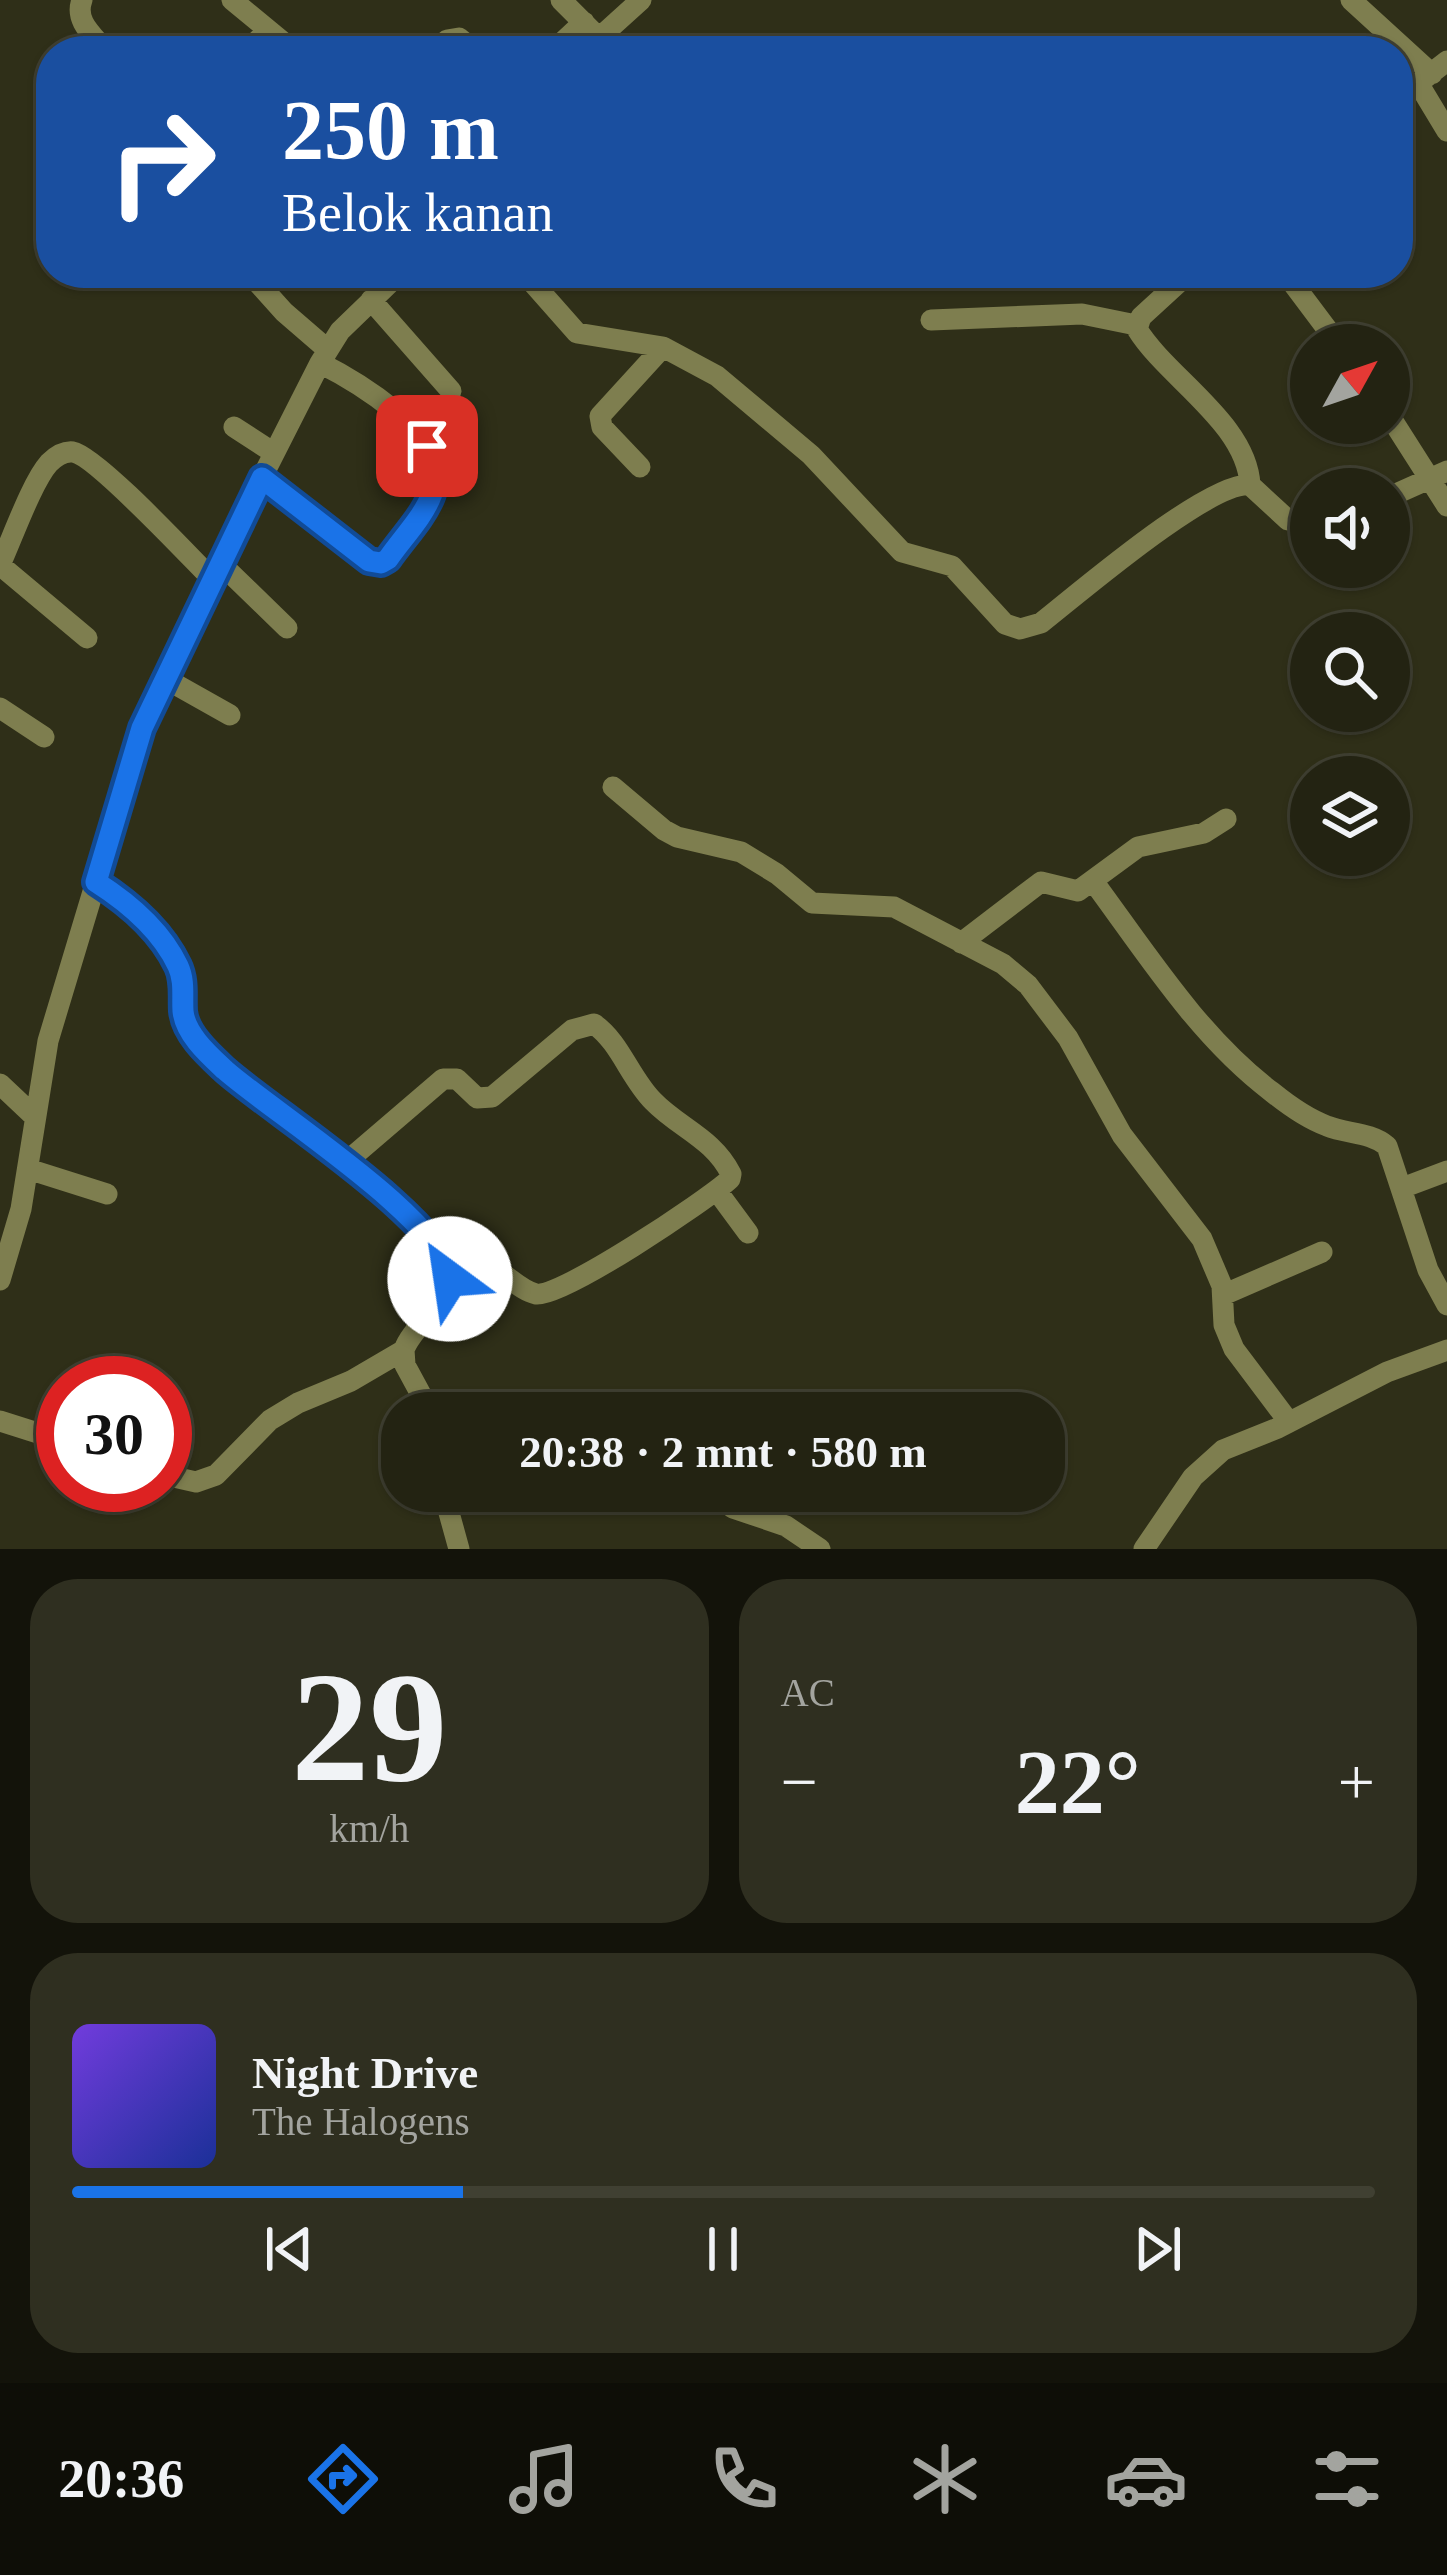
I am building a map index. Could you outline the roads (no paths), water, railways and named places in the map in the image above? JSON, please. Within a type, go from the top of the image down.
[{"type":"street","points":[[82,0],[79,14],[94,36]]},
{"type":"street","points":[[232,0],[274,36]]},
{"type":"street","points":[[561,0],[588,36]]},
{"type":"street","points":[[590,36],[640,0]]},
{"type":"street","points":[[1351,0],[1391,36]]},
{"type":"street","points":[[262,36],[267,31]]},
{"type":"street","points":[[1432,73],[1447,131]]},
{"type":"street","points":[[262,288],[324,357],[414,431],[434,457],[438,477],[435,489],[388,559],[376,563],[262,478]]},
{"type":"street","points":[[0,1280],[28,1169],[47,1041],[142,728],[324,357],[340,331],[382,288]]},
{"type":"street","points":[[537,288],[577,333],[663,347],[717,376],[811,455],[902,552],[952,566],[998,619],[1020,629],[1041,623],[1151,537],[1238,484],[1250,485],[1290,520]]},
{"type":"street","points":[[1136,326],[1174,288]]},
{"type":"street","points":[[1296,288],[1324,324]]},
{"type":"street","points":[[371,300],[451,391]]},
{"type":"street","points":[[931,320],[1082,314],[1136,326],[1233,441],[1248,466],[1250,485]]},
{"type":"street","points":[[640,467],[602,427],[601,416],[663,347]]},
{"type":"street","points":[[234,427],[274,453]]},
{"type":"street","points":[[1410,441],[1439,476],[1447,506]]},
{"type":"street","points":[[87,638],[0,565],[46,465],[71,452],[84,457],[287,628]]},
{"type":"street","points":[[1410,488],[1439,476]]},
{"type":"street","points":[[166,679],[230,716]]},
{"type":"street","points":[[0,708],[44,737]]},
{"type":"street","points":[[613,787],[664,830],[741,852],[812,903],[894,907],[1003,964],[1043,1000],[1122,1135],[1202,1239],[1217,1269],[1224,1325],[1234,1349],[1289,1422]]},
{"type":"street","points":[[961,943],[1041,882],[1078,891],[1138,847],[1204,832],[1226,819]]},
{"type":"street","points":[[1093,881],[1192,1011],[1240,1065],[1321,1124],[1382,1141],[1390,1151],[1428,1270],[1447,1305]]},
{"type":"street","points":[[96,882],[141,917],[172,956],[181,976],[184,1018],[208,1052],[256,1096],[393,1202],[448,1267],[448,1286],[404,1350],[366,1373],[298,1402],[270,1420],[216,1475],[192,1480]]},
{"type":"street","points":[[345,1163],[443,1078],[457,1079],[477,1099],[492,1097],[572,1030],[593,1024],[608,1036],[649,1097],[705,1139],[722,1158],[730,1179],[584,1276],[543,1295],[489,1266],[448,1267]]},
{"type":"street","points":[[0,1084],[35,1118]]},
{"type":"street","points":[[28,1169],[106,1194]]},
{"type":"street","points":[[1402,1188],[1447,1171]]},
{"type":"street","points":[[717,1191],[748,1233]]},
{"type":"street","points":[[1223,1294],[1322,1252]]},
{"type":"street","points":[[404,1350],[420,1392]]},
{"type":"street","points":[[1144,1549],[1206,1462],[1222,1450],[1387,1372],[1447,1350]]},
{"type":"street","points":[[0,1421],[36,1433]]},
{"type":"street","points":[[449,1512],[459,1549]]},
{"type":"street","points":[[745,1512],[786,1526],[820,1549]]}]
